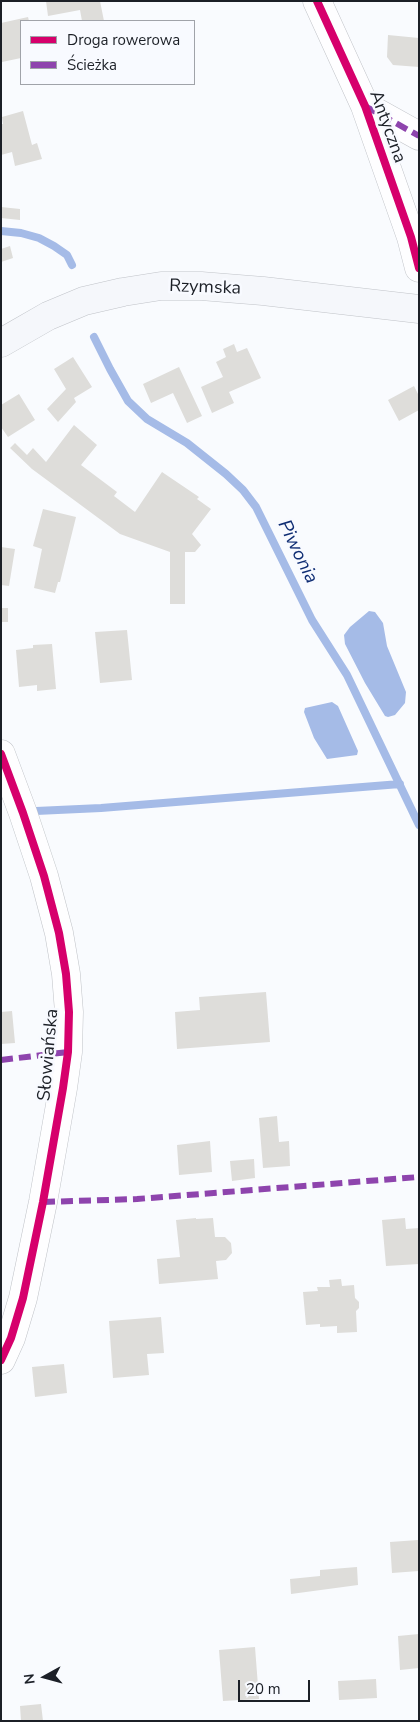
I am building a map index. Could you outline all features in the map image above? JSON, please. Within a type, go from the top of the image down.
[{"type":"main road","name":"Rzymska","points":[[3,336],[84,301],[122,292],[161,286],[201,286],[263,291],[419,309]]},
{"type":"street","name":"Antyczna","points":[[317,1],[365,106],[411,237],[419,268]]},
{"type":"street","points":[[365,106],[419,136]]},
{"type":"street","name":"Słowiańska","points":[[1,754],[24,813],[46,886],[66,974],[69,1012],[68,1052],[43,1202],[23,1298],[1,1360]]},
{"type":"water","points":[[369,611],[375,612],[383,623],[387,646],[406,692],[405,703],[395,715],[388,717],[385,716],[365,683],[345,644],[344,635],[350,627]]},
{"type":"water","points":[[332,702],[338,706],[358,751],[357,755],[327,759],[314,738],[304,712],[305,708]]},
{"type":"building","points":[[46,1],[100,1],[104,20],[82,20],[80,10],[48,16]]},
{"type":"building","points":[[28,17],[29,20],[20,20],[20,58],[2,62],[1,23]]},
{"type":"building","points":[[388,35],[419,38],[419,67],[393,65],[387,57]]},
{"type":"building","points":[[23,111],[32,145],[37,143],[42,159],[15,166],[12,152],[1,155],[2,117]]},
{"type":"building","points":[[1,207],[20,209],[20,220],[1,218]]},
{"type":"building","points":[[10,246],[13,258],[1,262],[1,249]]},
{"type":"building","points":[[234,344],[237,352],[247,348],[261,378],[229,392],[234,403],[212,413],[201,387],[223,377],[216,362],[226,357],[223,349]]},
{"type":"building","points":[[73,357],[92,387],[74,398],[76,402],[58,422],[47,409],[66,389],[54,369]]},
{"type":"building","points":[[179,367],[202,416],[187,423],[173,393],[151,403],[143,384]]},
{"type":"building","points":[[414,386],[419,396],[419,410],[399,421],[388,400]]},
{"type":"building","points":[[19,394],[35,420],[8,437],[1,427],[1,405]]},
{"type":"building","points":[[74,425],[97,445],[81,465],[117,492],[114,496],[135,512],[162,472],[199,497],[197,499],[211,509],[192,534],[201,545],[195,552],[185,552],[185,604],[170,604],[170,552],[120,534],[32,469],[10,448],[15,443],[27,455],[33,448],[46,462]]},
{"type":"building","points":[[43,509],[76,517],[60,582],[58,582],[55,593],[34,588],[42,549],[33,546]]},
{"type":"building","points":[[1,547],[15,549],[9,586],[1,585]]},
{"type":"building","points":[[1,608],[8,608],[8,622],[1,622]]},
{"type":"building","points":[[127,630],[132,680],[100,683],[95,632]]},
{"type":"building","points":[[52,644],[56,689],[37,691],[37,685],[19,687],[16,650],[33,648],[33,645]]},
{"type":"building","points":[[266,992],[270,1042],[177,1049],[175,1012],[200,1010],[199,997]]},
{"type":"building","points":[[12,1011],[15,1043],[1,1044],[1,1012]]},
{"type":"building","points":[[277,1116],[279,1142],[289,1141],[290,1166],[263,1168],[259,1118]]},
{"type":"building","points":[[210,1141],[212,1172],[179,1175],[177,1145]]},
{"type":"building","points":[[254,1159],[255,1178],[232,1181],[230,1161]]},
{"type":"building","points":[[213,1218],[215,1237],[225,1237],[231,1243],[232,1253],[226,1260],[216,1261],[218,1279],[159,1284],[157,1259],[180,1257],[176,1220]]},
{"type":"building","points":[[405,1218],[406,1229],[419,1228],[419,1264],[386,1266],[382,1220]]},
{"type":"building","points":[[341,1279],[342,1286],[354,1285],[355,1298],[359,1302],[359,1308],[356,1311],[357,1332],[337,1333],[337,1326],[320,1327],[320,1324],[306,1325],[303,1292],[318,1291],[317,1287],[330,1287],[329,1280]]},
{"type":"building","points":[[161,1317],[164,1353],[147,1354],[149,1375],[113,1378],[109,1321]]},
{"type":"building","points":[[64,1364],[67,1393],[35,1397],[32,1367]]},
{"type":"building","points":[[418,1540],[419,1571],[392,1573],[390,1542]]},
{"type":"building","points":[[357,1567],[358,1585],[291,1594],[290,1579],[320,1576],[320,1570]]},
{"type":"building","points":[[419,1634],[419,1668],[400,1670],[398,1636]]},
{"type":"building","points":[[255,1647],[259,1699],[223,1701],[219,1650]]},
{"type":"building","points":[[376,1679],[377,1698],[339,1700],[338,1681]]},
{"type":"building","points":[[41,1704],[43,1721],[21,1721],[20,1706]]},
{"type":"waterway","name":"Piwonia","points":[[1,231],[21,233],[39,238],[67,255],[72,265]]},
{"type":"waterway","name":"Piwonia","points":[[94,337],[128,401],[147,419],[187,443],[226,474],[243,490],[256,507],[312,620],[347,675],[419,825]]},
{"type":"waterway","points":[[36,811],[101,808],[400,784]]},
{"type":"marked path","points":[[365,106],[419,136]]},
{"type":"marked path","points":[[1,1060],[68,1052]]},
{"type":"marked path","points":[[43,1202],[137,1199],[419,1177]]},
{"type":"cycle path","points":[[317,1],[365,106],[411,237],[419,268]]},
{"type":"cycle path","points":[[1,754],[44,876],[59,933],[66,974],[69,1012],[68,1052],[43,1202],[23,1298],[11,1338],[1,1360]]}]
